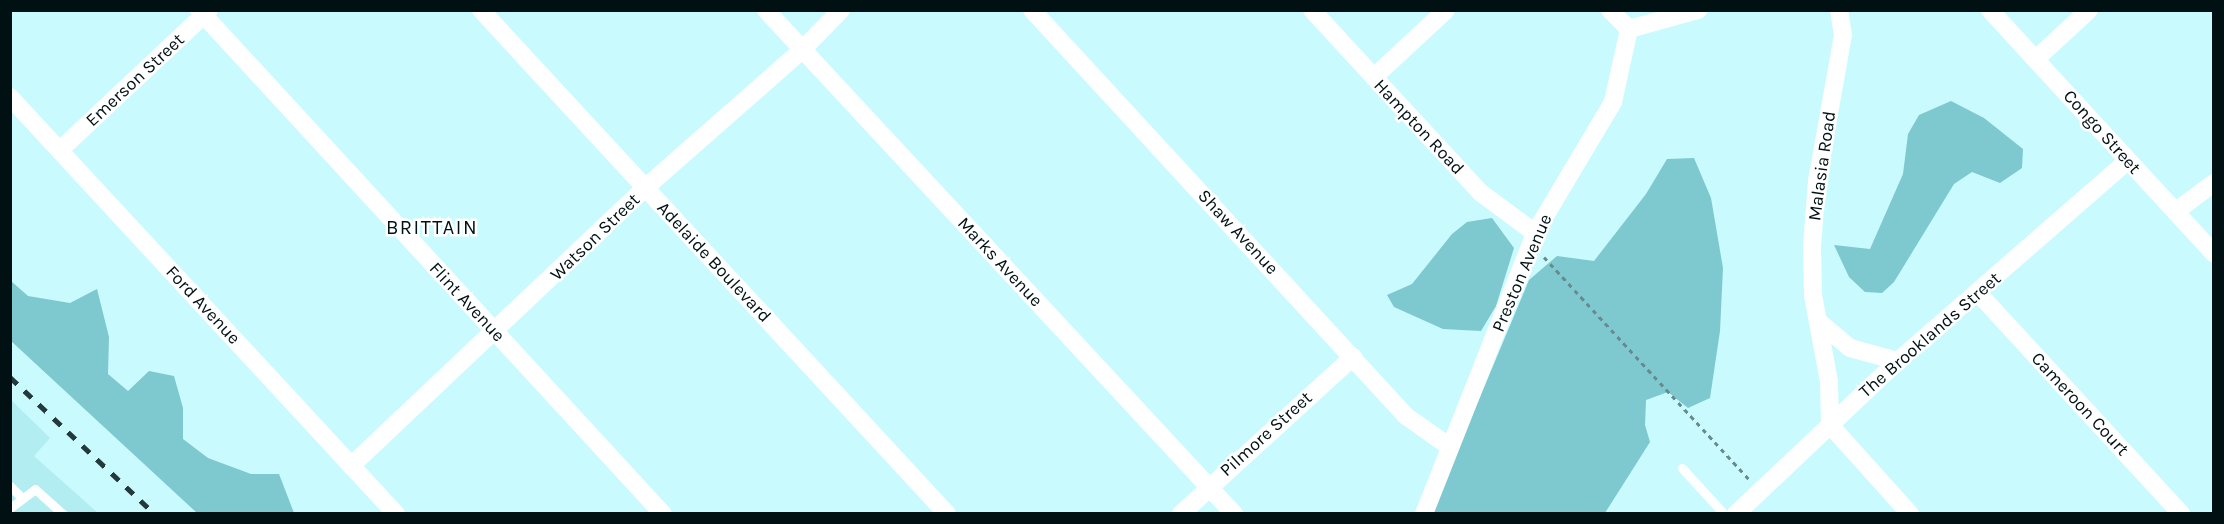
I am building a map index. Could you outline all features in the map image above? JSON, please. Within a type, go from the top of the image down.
[{"type":"street","name":"Adelaide Boulevard","points":[[481,10],[948,513]]},
{"type":"street","name":"Marks Avenue","points":[[766,10],[1234,513]]},
{"type":"street","name":"Watson Street","points":[[351,466],[645,188],[802,50],[842,10]]},
{"type":"street","name":"Shaw Avenue","points":[[1032,10],[1406,416],[1450,447]]},
{"type":"street","name":"Hampton Road","points":[[1312,10],[1481,193],[1533,239]]},
{"type":"street","points":[[1374,77],[1446,10]]},
{"type":"street","points":[[1610,10],[1629,29],[1698,10]]},
{"type":"street","name":"Malasia Road","points":[[1830,425],[1829,381],[1813,295],[1814,211],[1843,35],[1839,10]]},
{"type":"street","name":"Congo Street","points":[[1990,10],[2214,254]]},
{"type":"street","points":[[2036,59],[2089,10]]},
{"type":"street","name":"Emerson Street","points":[[60,150],[204,12]]},
{"type":"street","name":"Flint Avenue","points":[[204,12],[494,332],[663,513]]},
{"type":"street","name":"Preston Avenue","points":[[1424,513],[1533,239],[1613,102],[1629,29]]},
{"type":"street","name":"Ford Avenue","points":[[10,97],[396,513]]},
{"type":"street","name":"The Brooklands Street","points":[[1736,513],[1898,361],[1979,294],[2127,161]]},
{"type":"street","points":[[2176,211],[2214,183]]},
{"type":"street","name":"Cameroon Court","points":[[1979,294],[2181,513]]},
{"type":"street","points":[[1818,322],[1850,348],[1898,361]]},
{"type":"street","name":"Pilmore Street","points":[[1181,513],[1208,486],[1353,357]]},
{"type":"street","points":[[1830,425],[1910,513]]},
{"type":"lane","points":[[1682,468],[1724,513]]},
{"type":"lane","points":[[10,486],[22,498]]},
{"type":"lane","points":[[10,507],[35,489],[63,513]]},
{"type":"path","points":[[1533,239],[1760,492]]},
{"type":"shaded area","points":[[1951,101],[1984,118],[2023,149],[2022,168],[2000,183],[1972,172],[1954,184],[1894,282],[1882,293],[1865,292],[1849,277],[1834,245],[1870,249],[1903,174],[1908,134],[1919,115]]},
{"type":"shaded area","points":[[1694,158],[1711,198],[1723,268],[1720,331],[1710,398],[1688,408],[1668,392],[1646,400],[1645,425],[1650,442],[1605,513],[1431,514],[1529,280],[1557,256],[1594,261],[1646,194],[1667,159]]},
{"type":"shaded area","points":[[1492,218],[1514,248],[1496,306],[1481,331],[1443,329],[1394,307],[1387,295],[1412,284],[1452,234],[1467,222]]},
{"type":"shaded area","points":[[11,281],[28,296],[70,303],[97,289],[109,337],[108,374],[128,391],[149,371],[174,376],[183,408],[183,439],[208,458],[251,474],[279,474],[294,513],[197,513],[11,341]]},
{"type":"shaded area","points":[[10,399],[50,438],[34,456],[98,513],[11,513]]},
{"type":"railway","points":[[10,377],[155,514]]},
{"type":"district","name":"BRITTAIN","points":[[432,227]]}]
